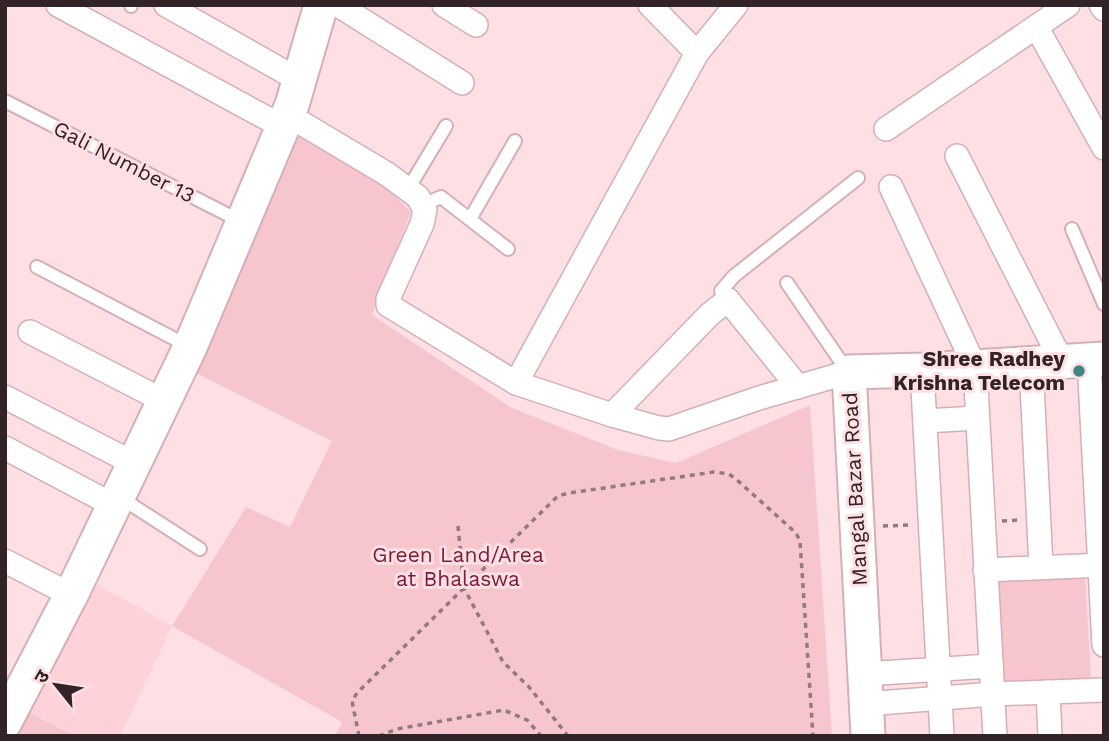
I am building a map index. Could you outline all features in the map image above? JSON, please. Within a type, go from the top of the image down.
[{"type":"street","points":[[58,5],[285,121],[415,197],[425,210],[422,224],[388,299],[388,305],[516,383],[659,428],[678,427],[849,372]]},
{"type":"street","points":[[166,5],[299,80]]},
{"type":"street","points":[[5,722],[15,679],[71,595],[115,500],[166,402],[285,121],[321,5]]},
{"type":"street","points":[[338,5],[462,83]]},
{"type":"street","points":[[444,5],[476,25]]},
{"type":"street","points":[[650,5],[697,53]]},
{"type":"street","points":[[516,383],[697,53],[736,5]]},
{"type":"street","points":[[886,129],[1068,5]]},
{"type":"street","points":[[1037,28],[1104,148]]},
{"type":"street","points":[[957,156],[1072,361],[1098,418],[1104,645]]},
{"type":"street","points":[[891,187],[975,367],[995,736]]},
{"type":"street","points":[[612,415],[710,314],[728,300],[797,387]]},
{"type":"street","points":[[30,332],[166,402]]},
{"type":"street","points":[[1041,568],[1072,361]]},
{"type":"street","name":"Mangal Bazar Road","points":[[866,705],[849,372],[1072,361]]},
{"type":"street","points":[[922,370],[942,736]]},
{"type":"street","points":[[5,397],[135,464]]},
{"type":"street","points":[[925,421],[978,418]]},
{"type":"street","points":[[5,448],[115,500]]},
{"type":"street","points":[[5,561],[71,595]]},
{"type":"street","points":[[985,570],[1101,565]]},
{"type":"street","points":[[866,705],[938,669],[991,666]]},
{"type":"street","points":[[866,705],[993,694],[1104,690]]},
{"type":"street","points":[[1048,692],[1050,736]]},
{"type":"lane","name":"Gali Number 13","points":[[5,101],[242,222]]},
{"type":"lane","points":[[446,126],[415,197],[441,197],[508,249]]},
{"type":"lane","points":[[470,219],[515,141]]},
{"type":"lane","points":[[728,300],[721,291],[734,276],[858,178]]},
{"type":"lane","points":[[1072,229],[1104,304]]},
{"type":"lane","points":[[37,267],[190,347]]},
{"type":"lane","points":[[787,283],[849,372]]},
{"type":"lane","points":[[115,500],[200,549]]},
{"type":"path","points":[[359,736],[352,701],[357,693],[558,496],[713,472],[729,474],[796,533],[800,541],[813,736]]},
{"type":"path","points":[[458,526],[464,588],[503,662],[546,707],[568,736]]},
{"type":"path","points":[[379,736],[397,729],[504,710],[527,720],[541,736]]},
{"type":"shaded area","points":[[87,579],[172,626],[120,736],[74,736],[21,709]]},
{"type":"green space","name":"Green Land/Area at Bhalaswa","points":[[299,131],[381,182],[411,212],[372,315],[512,408],[618,450],[676,463],[810,405],[832,736],[335,736],[342,722],[172,626],[246,507],[290,527],[332,441],[196,373]]},
{"type":"green space","points":[[1085,574],[1091,681],[998,687],[992,580]]},
{"type":"green space","points":[[21,709],[75,736],[6,736]]},
{"type":"place","name":"Shree Radhey Krishna Telecom","points":[[1079,371]]}]
